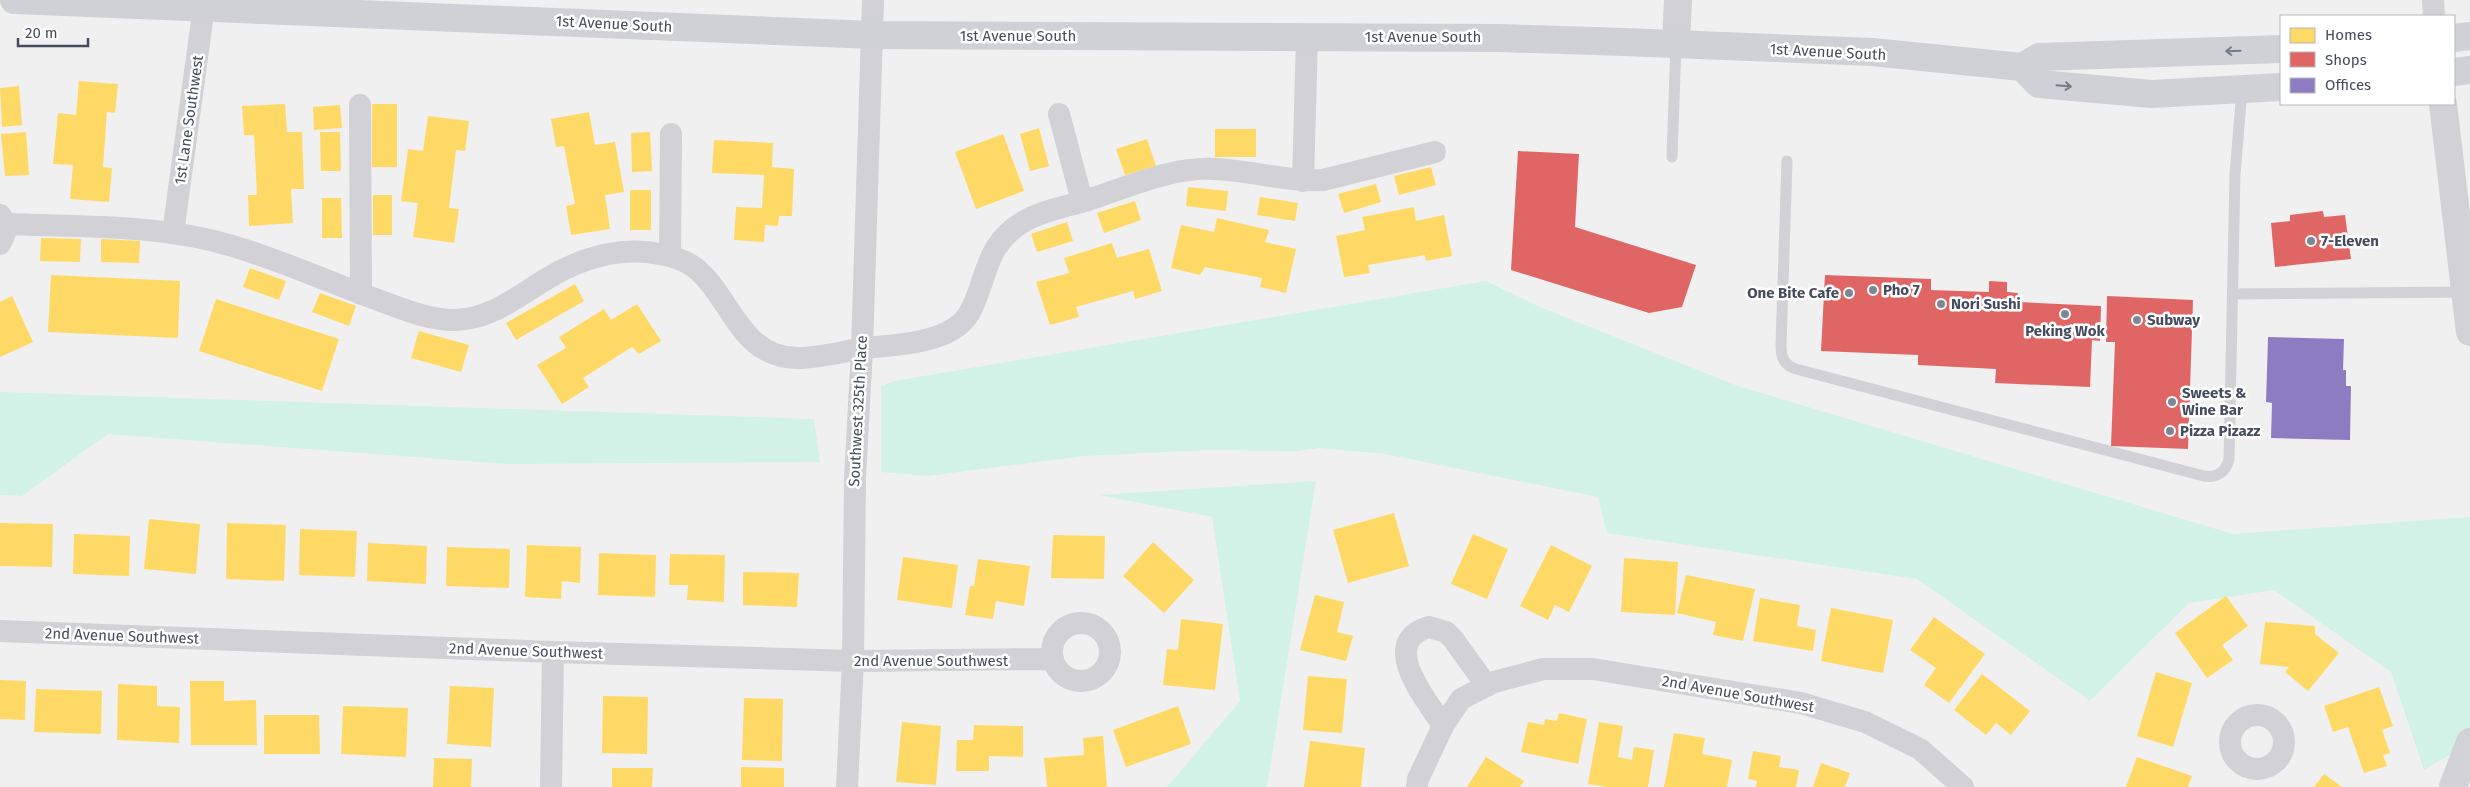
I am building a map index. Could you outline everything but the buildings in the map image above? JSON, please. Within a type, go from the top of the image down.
[{"type":"main road","name":"1st Avenue South","points":[[14,0],[204,6],[873,35],[1498,38],[1872,52],[2022,67],[2039,58],[2280,49]]},
{"type":"main road","points":[[2455,38],[2470,36]]},
{"type":"main road","points":[[2022,67],[2039,84],[2152,94],[2280,87]]},
{"type":"main road","points":[[2455,72],[2470,70]]},
{"type":"street","name":"Southwest 325th Place","points":[[846,787],[853,661],[855,478],[862,349],[873,0]]},
{"type":"street","points":[[1676,44],[1678,0]]},
{"type":"street","points":[[2433,0],[2434,15]]},
{"type":"street","name":"1st Lane Southwest","points":[[173,233],[204,6]]},
{"type":"street","points":[[1304,181],[1307,37]]},
{"type":"street","points":[[360,105],[361,294]]},
{"type":"street","points":[[2443,105],[2470,332]]},
{"type":"street","points":[[1059,114],[1082,202]]},
{"type":"street","points":[[670,256],[671,134]]},
{"type":"street","points":[[2,220],[173,233],[240,248],[422,315],[460,320],[490,313],[551,276],[592,258],[629,251],[670,256],[686,262],[699,271],[745,333],[768,352],[799,358],[931,338],[954,329],[971,310],[991,254],[1008,233],[1036,216],[1169,175],[1201,169],[1243,171],[1304,181],[1323,180],[1435,152]]},
{"type":"street","points":[[1443,726],[1405,662],[1406,643],[1412,636],[1429,627],[1446,632],[1490,684]]},
{"type":"street","name":"2nd Avenue Southwest","points":[[0,631],[553,652],[853,661],[1053,659]]},
{"type":"street","points":[[551,787],[553,652]]},
{"type":"street","name":"2nd Avenue Southwest","points":[[1417,787],[1418,779],[1443,726],[1461,699],[1490,684],[1542,669],[1593,669],[1801,704],[1865,722],[1920,749],[1963,787]]},
{"type":"street","points":[[2452,787],[2470,742]]},
{"type":"lane","points":[[1672,157],[1676,44]]},
{"type":"lane","points":[[1788,161],[1781,352],[1785,363],[1796,369],[2213,477],[2223,471],[2229,458],[2235,174],[2242,90]]},
{"type":"lane","points":[[2232,294],[2466,292]]},
{"type":"green space","points":[[1486,281],[1540,307],[1738,386],[2233,534],[2470,517],[2470,743],[2424,770],[2391,672],[2274,590],[2189,603],[2090,701],[1917,579],[1607,533],[1598,497],[1385,454],[1320,448],[1297,451],[1207,450],[1085,456],[928,476],[881,472],[881,386],[894,381]]},
{"type":"green space","points":[[0,392],[814,419],[820,462],[507,464],[108,434],[22,496],[0,495]]},
{"type":"green space","points":[[1316,481],[1267,787],[1167,787],[1240,701],[1212,517],[1099,495]]},
{"type":"place","name":"7-Eleven","points":[[2311,241]]},
{"type":"place","name":"Pho 7","points":[[1873,290]]},
{"type":"place","name":"One Bite Cafe","points":[[1849,293]]},
{"type":"place","name":"Nori Sushi","points":[[1941,304]]},
{"type":"place","name":"Peking Wok","points":[[2065,314]]},
{"type":"place","name":"Subway","points":[[2137,320]]},
{"type":"place","name":"Sweets & Wine Bar","points":[[2172,402]]},
{"type":"place","name":"Pizza Pizazz","points":[[2170,431]]}]
